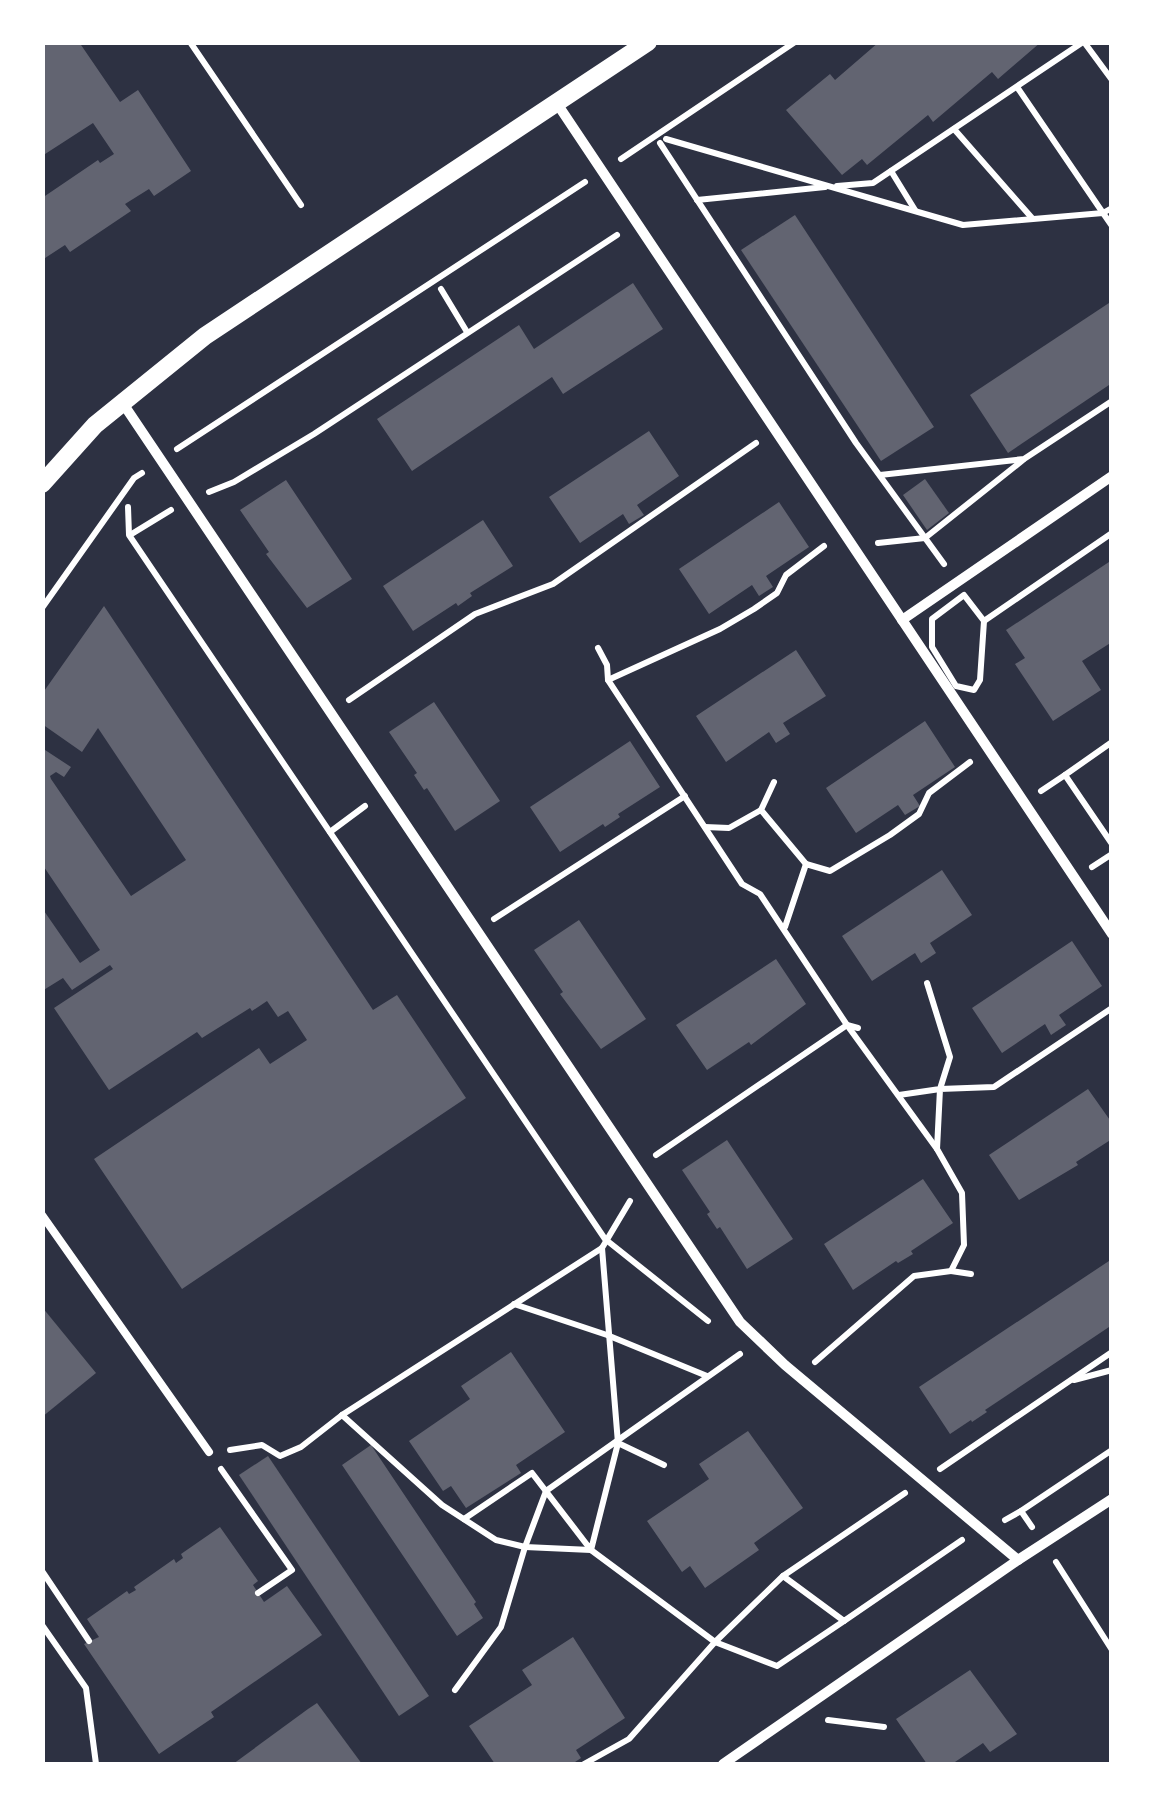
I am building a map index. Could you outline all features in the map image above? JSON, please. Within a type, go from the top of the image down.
[{"type":"street","points":[[42,484],[95,424],[206,336],[648,42]]},
{"type":"street","points":[[556,102],[1112,934]]},
{"type":"street","points":[[122,402],[740,1322],[785,1365],[1018,1560]]},
{"type":"street","points":[[902,620],[1112,476]]},
{"type":"street","points":[[723,1764],[1112,1499]]},
{"type":"lane","points":[[42,1214],[209,1452]]},
{"type":"path","points":[[190,42],[302,205]]},
{"type":"path","points":[[612,164],[795,42]]},
{"type":"path","points":[[697,200],[873,183],[1084,42],[1112,80]]},
{"type":"path","points":[[1017,87],[1112,226]]},
{"type":"path","points":[[954,129],[1033,219]]},
{"type":"path","points":[[964,594],[932,619],[932,646],[956,686],[974,690],[980,680],[984,621],[879,475],[697,200],[663,141],[962,224],[1103,214],[1112,208]]},
{"type":"path","points":[[890,172],[916,211]]},
{"type":"path","points":[[174,451],[593,178]]},
{"type":"path","points":[[129,535],[188,499],[234,482],[623,231]]},
{"type":"path","points":[[441,288],[467,332]]},
{"type":"path","points":[[852,546],[925,538],[1024,460],[1112,401]]},
{"type":"path","points":[[352,716],[344,703],[475,614],[554,584],[761,440]]},
{"type":"path","points":[[879,475],[1024,460]]},
{"type":"path","points":[[42,608],[134,478],[150,467]]},
{"type":"path","points":[[128,507],[129,535],[604,1239]]},
{"type":"path","points":[[984,621],[1112,534]]},
{"type":"path","points":[[608,680],[720,629],[754,609],[778,593],[786,576],[827,544]]},
{"type":"path","points":[[598,648],[607,665],[608,680],[742,884],[760,894],[937,1149],[962,1193],[964,1245],[951,1271]]},
{"type":"path","points":[[1030,798],[1112,742]]},
{"type":"path","points":[[761,810],[806,864],[830,871],[919,814],[928,793],[970,762]]},
{"type":"path","points":[[1065,775],[1112,844]]},
{"type":"path","points":[[705,827],[728,828],[761,810],[774,782]]},
{"type":"path","points":[[488,922],[684,796]]},
{"type":"path","points":[[784,928],[806,864]]},
{"type":"path","points":[[927,983],[950,1057],[940,1089],[937,1149]]},
{"type":"path","points":[[898,1096],[940,1089],[994,1087],[1112,1008]]},
{"type":"path","points":[[848,1025],[858,1028]]},
{"type":"path","points":[[642,1149],[652,1164],[658,1151],[848,1025]]},
{"type":"path","points":[[591,1550],[618,1442],[602,1248],[644,1179]]},
{"type":"path","points":[[258,1593],[292,1570],[209,1452],[262,1445],[280,1456],[302,1447],[342,1415],[602,1248]]},
{"type":"path","points":[[825,1377],[812,1365],[914,1276],[951,1271],[971,1274]]},
{"type":"path","points":[[514,1304],[607,1335],[708,1377]]},
{"type":"path","points":[[455,1690],[501,1627],[524,1547],[546,1491],[745,1350]]},
{"type":"path","points":[[948,1482],[936,1472],[1112,1352]]},
{"type":"path","points":[[1070,1381],[1112,1370]]},
{"type":"path","points":[[342,1415],[442,1505],[496,1540],[524,1547],[591,1550]]},
{"type":"path","points":[[618,1442],[664,1465]]},
{"type":"path","points":[[464,1519],[532,1473],[591,1550],[714,1642],[777,1666],[963,1540],[1021,1511]]},
{"type":"path","points":[[584,1764],[594,1762],[629,1739],[714,1642],[783,1576],[924,1480]]},
{"type":"path","points":[[42,1571],[90,1640]]},
{"type":"path","points":[[783,1576],[844,1621]]},
{"type":"path","points":[[42,1625],[86,1688],[96,1764]]},
{"type":"path","points":[[814,1728],[828,1720],[884,1727]]},
{"type":"building","points":[[79,42],[120,102],[138,90],[191,171],[154,196],[149,189],[125,204],[131,211],[70,252],[65,245],[42,260],[42,198],[98,160],[100,163],[114,154],[93,123],[42,156],[42,45]]},
{"type":"building","points":[[879,42],[1041,42],[998,79],[992,72],[933,122],[928,115],[867,165],[862,159],[842,175],[786,110],[830,74],[835,80]]},
{"type":"building","points":[[795,215],[934,427],[881,461],[741,250]]},
{"type":"building","points":[[633,283],[663,329],[563,394],[552,377],[412,471],[377,419],[519,325],[534,349]]},
{"type":"building","points":[[1112,301],[1112,383],[1008,453],[970,395]]},
{"type":"building","points":[[649,431],[679,476],[637,505],[644,515],[629,524],[623,514],[580,543],[549,497]]},
{"type":"building","points":[[925,479],[949,513],[927,530],[903,495]]},
{"type":"building","points":[[286,480],[352,579],[307,608],[266,554],[269,552],[240,510]]},
{"type":"building","points":[[779,502],[809,547],[766,576],[773,587],[759,596],[752,585],[709,614],[679,569]]},
{"type":"building","points":[[483,520],[513,566],[470,593],[472,596],[458,606],[456,603],[413,631],[383,586]]},
{"type":"building","points":[[1112,560],[1112,642],[1082,661],[1101,690],[1053,721],[1015,664],[1025,658],[1006,630]]},
{"type":"building","points":[[104,606],[373,1010],[397,995],[466,1098],[182,1289],[94,1159],[259,1048],[270,1064],[307,1040],[288,1011],[278,1017],[267,1001],[202,1038],[197,1032],[109,1090],[54,1008],[113,969],[110,965],[72,990],[63,978],[42,991],[42,908],[80,963],[100,950],[42,864],[42,748],[71,767],[64,777],[56,772],[51,779],[131,896],[186,860],[98,728],[82,752],[42,724],[42,694]]},
{"type":"building","points":[[796,650],[826,696],[783,723],[790,734],[776,743],[769,732],[726,762],[696,716]]},
{"type":"building","points":[[434,702],[500,801],[455,831],[414,775],[417,773],[389,732]]},
{"type":"building","points":[[925,721],[955,767],[913,795],[920,806],[905,815],[898,805],[856,833],[826,788]]},
{"type":"building","points":[[630,741],[660,787],[605,827],[603,824],[560,852],[530,807]]},
{"type":"building","points":[[942,870],[972,915],[930,943],[936,953],[921,963],[915,953],[872,981],[842,936]]},
{"type":"building","points":[[579,920],[646,1019],[601,1049],[560,994],[563,992],[534,950]]},
{"type":"building","points":[[1072,941],[1102,986],[1059,1015],[1066,1025],[1051,1035],[1045,1024],[1002,1053],[972,1008]]},
{"type":"building","points":[[776,959],[806,1004],[751,1045],[749,1042],[707,1070],[676,1025]]},
{"type":"building","points":[[1088,1089],[1112,1123],[1112,1139],[1076,1162],[1078,1165],[1019,1200],[989,1155]]},
{"type":"building","points":[[727,1140],[793,1239],[747,1269],[707,1214],[710,1212],[682,1170]]},
{"type":"building","points":[[923,1179],[953,1223],[911,1251],[913,1254],[853,1290],[824,1244]]},
{"type":"building","points":[[1112,1259],[1112,1325],[950,1434],[919,1387]]},
{"type":"building","points":[[42,1307],[96,1373],[42,1417]]},
{"type":"building","points":[[511,1352],[565,1432],[516,1465],[521,1473],[466,1508],[451,1486],[443,1491],[409,1441],[470,1399],[461,1386]]},
{"type":"building","points":[[748,1431],[803,1508],[754,1543],[759,1550],[705,1588],[690,1566],[682,1572],[647,1521],[709,1479],[699,1464]]},
{"type":"building","points":[[371,1445],[476,1602],[483,1618],[457,1636],[342,1465]]},
{"type":"building","points":[[268,1456],[429,1696],[399,1716],[239,1475]]},
{"type":"building","points":[[220,1527],[258,1581],[253,1585],[264,1602],[287,1586],[322,1635],[211,1712],[214,1717],[159,1754],[84,1644],[99,1637],[87,1619],[127,1591],[129,1594],[136,1590],[134,1587],[174,1559],[176,1563],[183,1558],[181,1554]]},
{"type":"building","points":[[573,1637],[625,1718],[576,1750],[581,1758],[572,1764],[495,1764],[469,1726],[532,1685],[522,1670]]},
{"type":"building","points":[[970,1670],[1017,1734],[990,1752],[983,1743],[952,1764],[927,1764],[896,1719]]},
{"type":"building","points":[[317,1703],[362,1764],[233,1764],[308,1709]]}]
